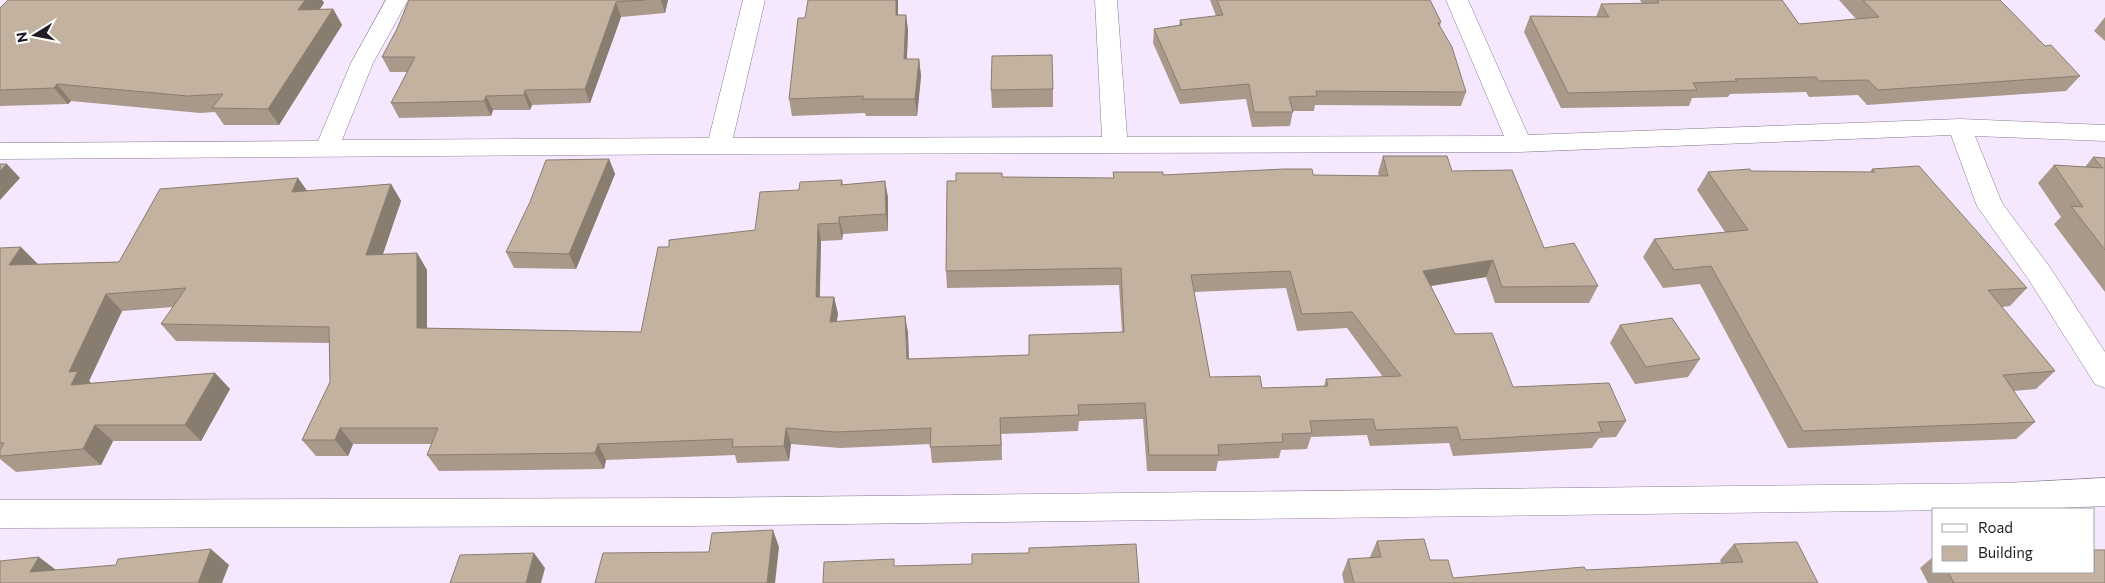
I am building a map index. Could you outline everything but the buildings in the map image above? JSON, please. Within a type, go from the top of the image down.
[{"type":"street","points":[[326,150],[362,63],[397,0]]},
{"type":"street","points":[[719,146],[754,0]]},
{"type":"street","points":[[1106,0],[1115,145]]},
{"type":"street","points":[[1457,0],[1520,144]]},
{"type":"street","points":[[0,151],[719,146],[1520,144],[1960,127],[2105,133]]},
{"type":"street","points":[[1960,127],[1990,206],[2039,273],[2105,376]]},
{"type":"street","points":[[0,514],[709,512],[2005,498],[2105,492]]}]
